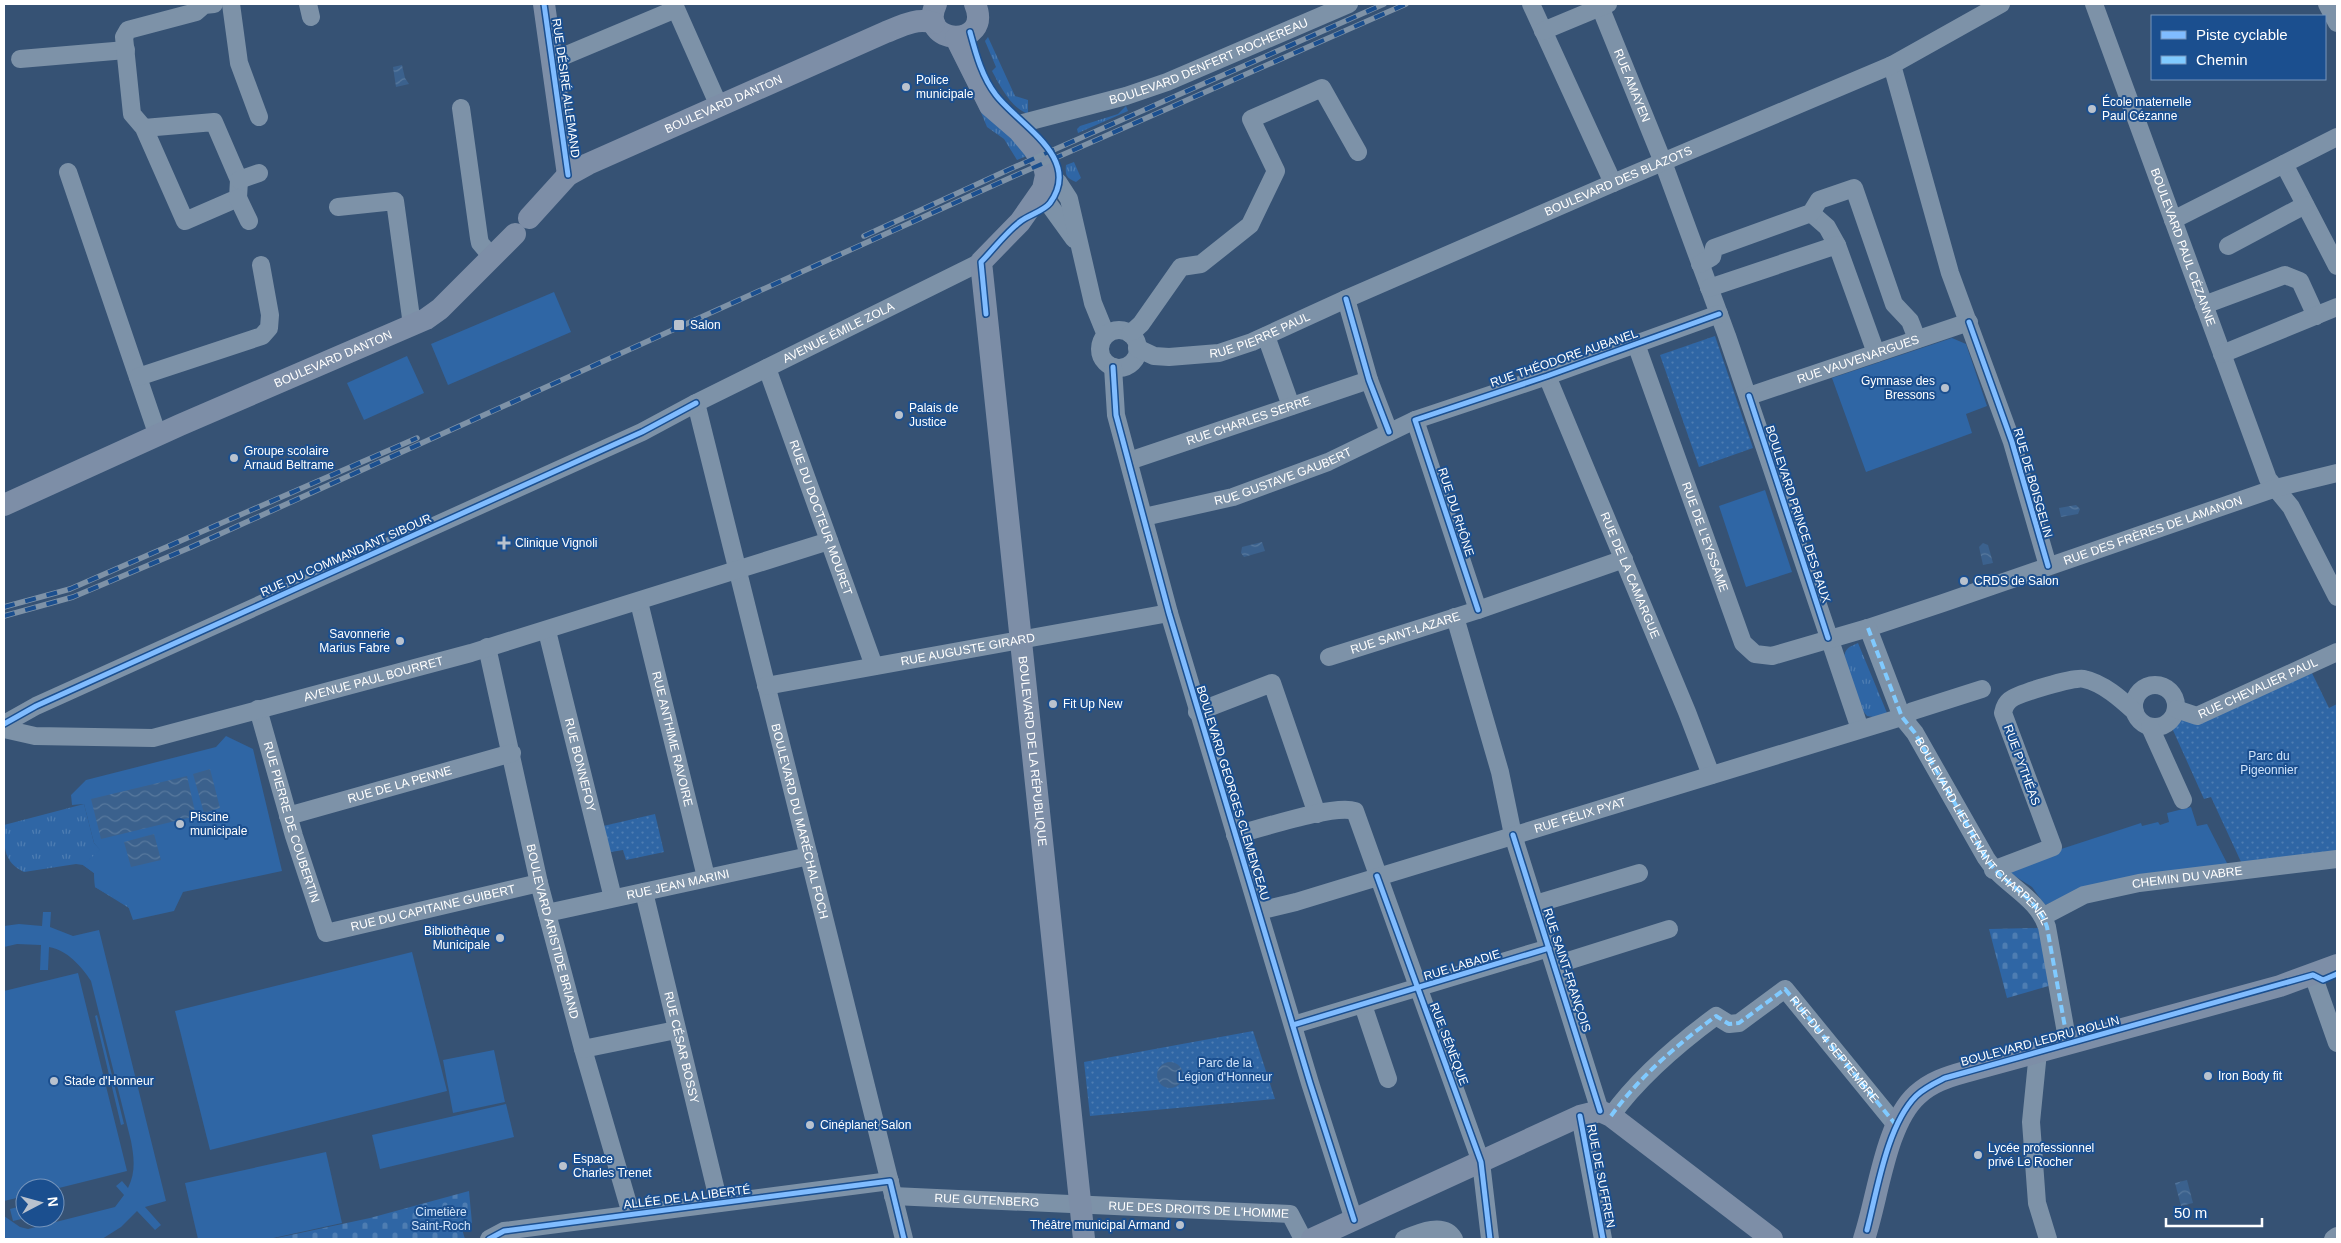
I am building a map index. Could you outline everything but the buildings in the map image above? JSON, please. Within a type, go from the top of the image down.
[{"type":"main road","name":"RUE DÉSIRÉ ALLEMAND","points":[[544,4],[568,175]]},
{"type":"main road","points":[[935,13],[939,31],[947,36],[963,35],[977,20],[975,4]]},
{"type":"main road","name":"BOULEVARD DANTON","points":[[4,505],[426,319],[440,309],[492,257],[568,175],[588,164],[719,106],[907,24],[924,20],[935,13]]},
{"type":"main road","points":[[963,35],[986,80],[996,95],[1025,129],[1055,156],[1049,204],[1020,222]]},
{"type":"main road","points":[[981,262],[1020,222],[1052,179]]},
{"type":"main road","name":"BOULEVARD DE LA RÉPUBLIQUE","points":[[981,262],[1084,1239]]},
{"type":"main road","name":"BOULEVARD LEDRU ROLLIN","points":[[1865,1235],[1896,1125],[1916,1096],[1932,1084],[1945,1078],[2313,975],[2337,965]]},
{"type":"main road","points":[[1312,1239],[1482,1162],[1597,1114],[1769,1239]]},
{"type":"street","points":[[214,4],[204,6],[196,12],[128,30],[124,37],[132,114],[144,128],[185,221],[238,198]]},
{"type":"street","points":[[231,4],[239,63],[259,117]]},
{"type":"street","name":"BOULEVARD DENFERT ROCHEREAU","points":[[1025,129],[1049,126],[1068,112],[1126,96],[1167,82],[1348,4]]},
{"type":"street","points":[[1531,4],[1612,183]]},
{"type":"street","name":"BOULEVARD DES BLAZOTS","points":[[1346,299],[1612,183],[1892,65],[2001,4]]},
{"type":"street","name":"BOULEVARD PAUL CÉZANNE","points":[[2094,4],[2268,479],[2291,506],[2337,597]]},
{"type":"street","points":[[2327,4],[2337,23]]},
{"type":"street","name":"RUE AMAYEN","points":[[1543,31],[1603,5],[1663,162]]},
{"type":"street","points":[[552,61],[676,9],[719,106]]},
{"type":"street","points":[[20,60],[126,50]]},
{"type":"street","name":"RUE DE BOISGELIN","points":[[1892,65],[1950,273],[2012,442],[2048,566]]},
{"type":"street","points":[[1052,179],[1069,199],[1079,248],[1103,341],[1101,356],[1113,367],[1124,367],[1134,348],[1141,324],[1181,267],[1200,264],[1250,225],[1276,171],[1251,119],[1322,88],[1358,152]]},
{"type":"street","points":[[461,108],[480,243],[492,257]]},
{"type":"street","points":[[144,128],[214,122],[238,180],[238,198],[249,221]]},
{"type":"street","points":[[2173,220],[2337,137]]},
{"type":"street","name":"BOULEVARD PRINCE DES BAUX","points":[[1663,162],[1748,396],[1860,729]]},
{"type":"street","points":[[2284,164],[2337,266]]},
{"type":"street","points":[[68,172],[158,436]]},
{"type":"street","points":[[238,180],[259,173]]},
{"type":"street","points":[[1700,264],[1712,257],[1714,248],[1811,213],[1819,200],[1854,188],[1894,304],[1910,321],[1917,340]]},
{"type":"street","points":[[338,208],[395,200],[412,325]]},
{"type":"street","points":[[1049,204],[1068,227],[1079,248]]},
{"type":"street","points":[[2228,246],[2305,205]]},
{"type":"street","points":[[1811,213],[1827,227],[1837,245],[1876,353]]},
{"type":"street","points":[[1709,288],[1837,245]]},
{"type":"street","name":"AVENUE ÉMILE ZOLA","points":[[696,403],[981,262]]},
{"type":"street","points":[[138,377],[262,336],[270,328],[270,315],[261,265]]},
{"type":"street","points":[[2204,305],[2285,275],[2300,280],[2316,316]]},
{"type":"street","points":[[1346,299],[1369,380],[1388,432]]},
{"type":"street","name":"RUE PIERRE PAUL","points":[[1134,348],[1155,361],[1169,357],[1219,353],[1266,336],[1346,299]]},
{"type":"street","points":[[2222,354],[2337,307]]},
{"type":"street","name":"RUE THÉODORE AUBANEL","points":[[1415,420],[1547,376],[1719,314]]},
{"type":"street","name":"RUE VAUVENARGUES","points":[[1748,396],[1969,322]]},
{"type":"street","points":[[1103,341],[1115,330],[1122,330],[1134,348]]},
{"type":"street","points":[[1266,336],[1291,406]]},
{"type":"street","name":"RUE DE L'EYSSAME","points":[[1636,344],[1743,643],[1756,654],[1772,656],[1828,638]]},
{"type":"street","name":"BOULEVARD GEORGES CLEMENCEAU","points":[[1113,367],[1116,415],[1169,614],[1197,712],[1354,1220]]},
{"type":"street","name":"RUE DU DOCTEUR MOURET","points":[[768,368],[874,666]]},
{"type":"street","name":"RUE DE LA CAMARGUE","points":[[1547,376],[1624,559],[1711,775]]},
{"type":"street","name":"RUE CHARLES SERRE","points":[[1129,461],[1369,380]]},
{"type":"street","name":"BOULEVARD DU MARÉCHAL FOCH","points":[[696,403],[736,572],[904,1239]]},
{"type":"street","name":"RUE DU COMMANDANT SIBOUR","points":[[4,724],[36,706],[642,432],[696,403]]},
{"type":"street","name":"RUE GUSTAVE GAUBERT","points":[[1144,517],[1233,497],[1328,462],[1415,420]]},
{"type":"street","name":"RUE DU RHÔNE","points":[[1415,420],[1478,610]]},
{"type":"street","name":"RUE DES FRÈRES DE LAMANON","points":[[1828,638],[1868,628],[2276,488],[2337,473]]},
{"type":"street","name":"AVENUE PAUL BOURRET","points":[[4,729],[35,736],[153,738],[547,631],[829,541]]},
{"type":"street","name":"RUE SAINT-LAZARE","points":[[1329,657],[1478,610],[1624,559]]},
{"type":"street","name":"RUE ANTHIME RAVOIRE","points":[[639,602],[706,877]]},
{"type":"street","name":"RUE AUGUSTE GIRARD","points":[[766,686],[1169,614]]},
{"type":"street","points":[[1454,617],[1500,772],[1513,835]]},
{"type":"street","name":"BOULEVARD LIEUTENANT CHARPENEL","points":[[1868,628],[1902,717],[1915,733],[1994,870],[2038,907],[2044,916],[2048,927],[2068,1044]]},
{"type":"street","name":"RUE BONNEFOY","points":[[547,631],[613,898]]},
{"type":"street","name":"BOULEVARD ARISTIDE BRIAND","points":[[487,647],[512,753],[539,883],[583,1048],[631,1214]]},
{"type":"street","name":"RUE CHEVALIER PAUL","points":[[2176,710],[2197,716],[2337,652]]},
{"type":"street","name":"RUE PYTHÉAS","points":[[1994,870],[2053,847],[2003,713],[2011,698],[2070,679],[2083,678],[2120,697],[2135,712]]},
{"type":"street","points":[[1197,712],[1272,683],[1317,814],[1236,835]]},
{"type":"street","points":[[2150,727],[2164,726],[2174,716],[2176,710],[2174,696],[2164,687],[2157,685],[2144,688],[2139,693],[2134,705],[2135,712],[2138,718],[2150,727],[2183,800]]},
{"type":"street","name":"RUE FÉLIX PYAT","points":[[1259,911],[1902,717],[1912,711],[1982,689]]},
{"type":"street","name":"RUE PIERRE DE COUBERTIN","points":[[258,709],[288,816],[326,933]]},
{"type":"street","name":"RUE DE LA PENNE","points":[[288,816],[512,753]]},
{"type":"street","name":"RUE SÉNÈQUE","points":[[1317,814],[1347,809],[1355,811],[1482,1162],[1490,1239]]},
{"type":"street","name":"RUE SAINT-FRANÇOIS","points":[[1513,835],[1555,965],[1597,1114]]},
{"type":"street","name":"RUE JEAN MARINI","points":[[547,913],[809,856]]},
{"type":"street","name":"CHEMIN DU VABRE","points":[[2044,916],[2084,895],[2138,883],[2337,859]]},
{"type":"street","points":[[1535,904],[1639,874]]},
{"type":"street","name":"RUE DU CAPITAINE GUIBERT","points":[[326,933],[539,883]]},
{"type":"street","name":"RUE CÉSAR BOSSY","points":[[644,892],[719,1203]]},
{"type":"street","points":[[1555,965],[1669,929]]},
{"type":"street","name":"RUE LABADIE","points":[[1293,1026],[1549,948]]},
{"type":"street","points":[[2313,975],[2337,1043]]},
{"type":"street","name":"RUE DU 4 SEPTEMBRE","points":[[1597,1114],[1622,1101],[1682,1041],[1716,1016],[1728,1024],[1739,1023],[1785,989],[1896,1125]]},
{"type":"street","points":[[1363,1005],[1388,1079]]},
{"type":"street","points":[[583,1048],[676,1030]]},
{"type":"street","points":[[2038,1052],[2031,1122],[2037,1203],[2048,1239]]},
{"type":"street","name":"RUE DE SUFFREN","points":[[1597,1114],[1603,1239]]},
{"type":"street","name":"RUE GUTENBERG","points":[[891,1188],[1080,1205]]},
{"type":"street","name":"ALLÉE DE LA LIBERTÉ","points":[[488,1239],[504,1231],[631,1214],[719,1203],[891,1188]]},
{"type":"street","name":"RUE DES DROITS DE L'HOMME","points":[[1080,1205],[1290,1214],[1303,1239]]},
{"type":"street","points":[[1404,1239],[1424,1231],[1439,1230],[1452,1235],[1454,1239]]},
{"type":"street","points":[[2333,1239],[2337,1236]]},
{"type":"green space","points":[[988,37],[1015,96],[1028,100],[1028,114],[1011,102],[992,71],[996,67],[985,41]]},
{"type":"green space","points":[[975,98],[1029,155],[1017,160],[1004,139],[987,127]]},
{"type":"green space","points":[[1126,106],[1128,111],[1078,133],[1077,129],[1080,126],[1118,114]]},
{"type":"green space","points":[[1074,162],[1081,178],[1076,182],[1068,178],[1066,171],[1066,165]]},
{"type":"green space","points":[[554,292],[571,332],[448,385],[431,344]]},
{"type":"green space","points":[[1715,336],[1753,448],[1699,467],[1660,355]]},
{"type":"green space","points":[[1952,338],[1966,344],[1987,406],[1966,414],[1972,433],[1866,472],[1832,378]]},
{"type":"green space","points":[[407,356],[424,393],[364,420],[347,383]]},
{"type":"green space","points":[[1765,490],[1792,572],[1746,587],[1719,506]]},
{"type":"green space","points":[[1858,643],[1887,713],[1873,717],[1867,716],[1863,711],[1844,658],[1848,648]]},
{"type":"green space","name":"Parc du Pigeonnier","points":[[2311,671],[2329,708],[2337,704],[2337,855],[2242,864],[2211,797],[2204,799],[2172,728],[2184,718]]},
{"type":"green space","name":"Piscine municipale","points":[[226,736],[253,749],[282,871],[183,892],[174,911],[133,920],[128,906],[95,887],[94,873],[83,865],[100,850],[94,843],[84,804],[72,805],[71,795],[86,780],[216,747]]},
{"type":"green space","points":[[84,804],[94,843],[124,875],[129,908],[95,887],[94,873],[83,865],[76,864],[24,872],[17,868],[8,858],[5,846],[4,825]]},
{"type":"green space","points":[[2191,807],[2197,826],[2207,824],[2229,867],[2075,892],[2045,905],[2032,887],[2010,873],[2015,864],[2141,823],[2142,826],[2158,822],[2160,825],[2169,822],[2167,813]]},
{"type":"green space","points":[[655,814],[664,852],[626,860],[623,850],[605,853],[599,827]]},
{"type":"green space","points":[[43,912],[51,912],[50,927],[73,936],[99,930],[166,1201],[145,1207],[161,1225],[155,1230],[137,1211],[121,1227],[102,1239],[4,1239],[4,1216],[15,1224],[15,1228],[65,1228],[65,1220],[115,1207],[124,1195],[116,1186],[122,1181],[128,1188],[133,1170],[131,1141],[91,981],[83,970],[62,951],[49,947],[48,970],[40,970],[41,945],[17,944],[4,947],[4,926],[19,924],[42,926]]},
{"type":"green space","points":[[2039,928],[2052,985],[2007,998],[1989,929]]},
{"type":"green space","points":[[412,952],[447,1091],[210,1150],[175,1011]]},
{"type":"green space","name":"Stade d'Honneur","points":[[78,973],[127,1171],[65,1186],[65,1178],[15,1178],[15,1198],[4,1201],[4,991]]},
{"type":"green space","points":[[97,1015],[124,1124],[121,1125],[95,1016]]},
{"type":"green space","name":"Parc de la Légion d'Honneur","points":[[1253,1031],[1275,1099],[1090,1116],[1084,1062]]},
{"type":"green space","points":[[494,1050],[505,1102],[453,1113],[443,1060]]},
{"type":"green space","points":[[506,1104],[514,1137],[380,1169],[372,1135]]},
{"type":"green space","points":[[326,1152],[342,1223],[269,1239],[198,1239],[185,1183]]},
{"type":"green space","name":"Cimetière Saint-Roch","points":[[469,1191],[472,1223],[461,1226],[465,1239],[272,1239],[370,1218]]},
{"type":"green space","points":[[15,1208],[15,1221],[13,1221],[10,1209]]},
{"type":"water","points":[[402,65],[405,78],[409,84],[396,87],[393,67]]},
{"type":"water","points":[[2076,505],[2080,509],[2078,514],[2061,517],[2059,508]]},
{"type":"water","points":[[1262,542],[1265,551],[1244,557],[1241,553],[1242,547]]},
{"type":"water","points":[[1983,543],[1988,545],[1993,563],[1983,565],[1979,547]]},
{"type":"water","points":[[210,769],[220,808],[204,813],[193,774]]},
{"type":"water","points":[[187,776],[196,816],[101,839],[91,799]]},
{"type":"water","points":[[154,834],[161,860],[131,867],[124,842]]},
{"type":"water","points":[[1170,1062],[1179,1066],[1183,1075],[1179,1084],[1170,1088],[1161,1084],[1157,1075],[1161,1066]]},
{"type":"water","points":[[2187,1180],[2193,1203],[2181,1206],[2175,1183]]},
{"type":"railway","points":[[864,236],[1008,170],[1384,4]]},
{"type":"railway","points":[[4,616],[73,597],[189,548],[1012,177],[1406,4]]},
{"type":"railway","points":[[4,607],[70,589],[417,438]]},
{"type":"marked path","points":[[1868,628],[1902,717],[1915,733],[1986,858],[2001,876],[2036,907],[2042,916],[2047,927],[2068,1044]]},
{"type":"marked path","points":[[1611,1116],[1634,1088],[1660,1062],[1716,1016],[1729,1024],[1739,1023],[1785,989],[1896,1125]]},
{"type":"cycle path","points":[[544,4],[568,175]]},
{"type":"cycle path","points":[[970,32],[980,65],[991,88],[1006,106],[1044,143],[1059,171],[1058,187],[1050,203],[1016,225],[981,262],[986,314]]},
{"type":"cycle path","points":[[1346,299],[1369,380],[1389,432]]},
{"type":"cycle path","points":[[1478,610],[1415,420],[1547,376],[1719,314]]},
{"type":"cycle path","points":[[1969,322],[2012,442],[2048,566]]},
{"type":"cycle path","points":[[1113,367],[1116,415],[1169,613],[1310,1083],[1354,1220]]},
{"type":"cycle path","points":[[1749,396],[1828,638]]},
{"type":"cycle path","points":[[4,724],[36,706],[642,432],[696,403]]},
{"type":"cycle path","points":[[1513,835],[1600,1111]]},
{"type":"cycle path","points":[[1377,876],[1481,1162],[1490,1239]]},
{"type":"cycle path","points":[[1293,1025],[1549,948]]},
{"type":"cycle path","points":[[1867,1230],[1884,1159],[1890,1141],[1906,1108],[1922,1091],[1945,1078],[2313,975],[2323,980],[2337,974]]},
{"type":"cycle path","points":[[1580,1116],[1603,1239]]},
{"type":"cycle path","points":[[489,1239],[504,1231],[890,1181],[904,1239]]},
{"type":"place","name":"Police municipale","points":[[906,87]]},
{"type":"place","name":"École maternelle Paul Cézanne","points":[[2092,109]]},
{"type":"place","name":"Salon","points":[[679,325]]},
{"type":"place","name":"Gymnase des Bressons","points":[[1945,388]]},
{"type":"place","name":"Palais de Justice","points":[[899,415]]},
{"type":"place","name":"Groupe scolaire Arnaud Beltrame","points":[[234,458]]},
{"type":"place","name":"Clinique Vignoli","points":[[504,543]]},
{"type":"place","name":"CRDS de Salon","points":[[1964,581]]},
{"type":"place","name":"Savonnerie Marius Fabre","points":[[400,641]]},
{"type":"place","name":"Fit Up New","points":[[1053,704]]},
{"type":"place","name":"Piscine municipale","points":[[180,824]]},
{"type":"place","name":"Bibliothèque Municipale","points":[[500,938]]},
{"type":"place","name":"Iron Body fit","points":[[2208,1076]]},
{"type":"place","name":"Stade d'Honneur","points":[[54,1081]]},
{"type":"place","name":"Cinéplanet Salon","points":[[810,1125]]},
{"type":"place","name":"Lycée professionnel privé Le Rocher","points":[[1978,1155]]},
{"type":"place","name":"Espace Charles Trenet","points":[[563,1166]]},
{"type":"place","name":"Théâtre municipal Armand","points":[[1180,1225]]}]
